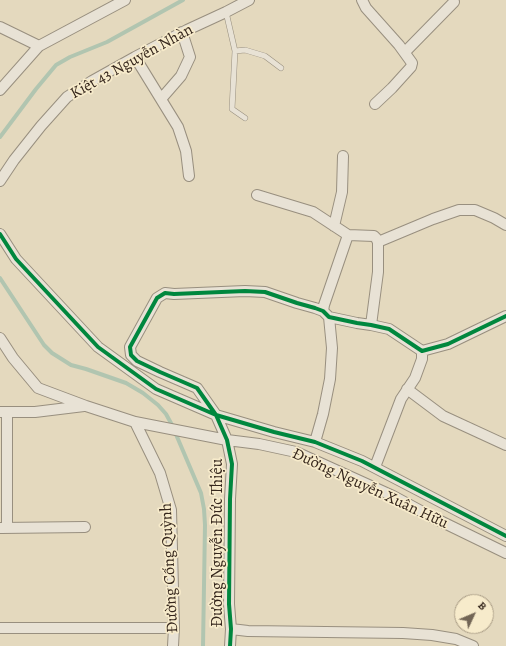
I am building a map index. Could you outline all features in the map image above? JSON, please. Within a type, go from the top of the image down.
[{"type":"street","points":[[0,90],[38,46],[125,0]]},
{"type":"street","name":"Kiệt 43 Nguyễn Nhàn","points":[[0,181],[14,160],[67,97],[135,57],[182,32],[249,0]]},
{"type":"street","points":[[362,0],[366,8],[412,63],[411,67],[376,104]]},
{"type":"street","points":[[404,52],[454,2]]},
{"type":"street","points":[[0,27],[38,46]]},
{"type":"street","points":[[161,99],[180,76],[190,56],[182,32]]},
{"type":"street","points":[[135,57],[178,127],[186,151],[189,176]]},
{"type":"street","points":[[334,226],[342,192],[343,156]]},
{"type":"street","points":[[257,195],[313,212],[348,235],[374,236],[376,238],[378,242],[378,272],[371,325]]},
{"type":"street","points":[[378,242],[459,210],[475,210],[506,225]]},
{"type":"street","points":[[0,234],[16,258],[98,347],[156,390],[216,415]]},
{"type":"street","points":[[315,442],[323,414],[330,379],[332,348],[326,314],[326,300],[348,235]]},
{"type":"street","name":"Đường Nguyễn Đức Thiệu","points":[[230,646],[230,499],[232,464],[227,440],[216,415],[197,388],[137,361],[130,356],[130,347],[157,298],[165,293],[265,292],[326,314]]},
{"type":"street","points":[[326,314],[357,323],[389,329],[422,351],[448,344],[506,316]]},
{"type":"street","points":[[0,338],[13,358],[38,388],[135,422]]},
{"type":"street","points":[[375,467],[401,399],[414,378],[422,359],[422,351]]},
{"type":"street","points":[[407,389],[443,416],[506,445]]},
{"type":"street","points":[[85,527],[3,528],[4,412],[35,412],[86,406]]},
{"type":"street","name":"Đường Nguyễn Xuân Hữu","points":[[216,415],[315,442],[362,461],[506,536]]},
{"type":"street","name":"Đường Nguyễn Xuân Hữu","points":[[135,422],[296,452],[393,496],[506,553]]},
{"type":"street","name":"Đường Cống Quỳnh","points":[[135,422],[160,473],[171,510],[174,628],[173,646]]},
{"type":"street","points":[[0,628],[174,628]]},
{"type":"street","name":"Đường Nguyễn Đức Thiệu","points":[[231,629],[248,631],[403,632],[456,639],[473,646]]},
{"type":"lane","points":[[226,12],[235,51],[232,109],[245,118]]},
{"type":"lane","points":[[235,51],[244,50],[265,56],[281,68]]},
{"type":"waterway","points":[[0,137],[56,65],[70,57],[107,42],[183,0]]},
{"type":"waterway","points":[[0,278],[44,345],[52,353],[71,365],[126,383],[143,393],[158,405],[166,414],[201,493],[204,509],[203,646]]},
{"type":"cycle path","points":[[0,234],[16,259],[98,347],[156,389],[216,415],[315,442],[362,461],[506,536]]},
{"type":"cycle path","points":[[230,646],[230,499],[232,464],[227,440],[216,415],[197,388],[137,361],[131,355],[130,347],[157,298],[165,293],[265,292],[323,311],[329,317],[389,329],[422,351],[448,344],[506,316]]}]
